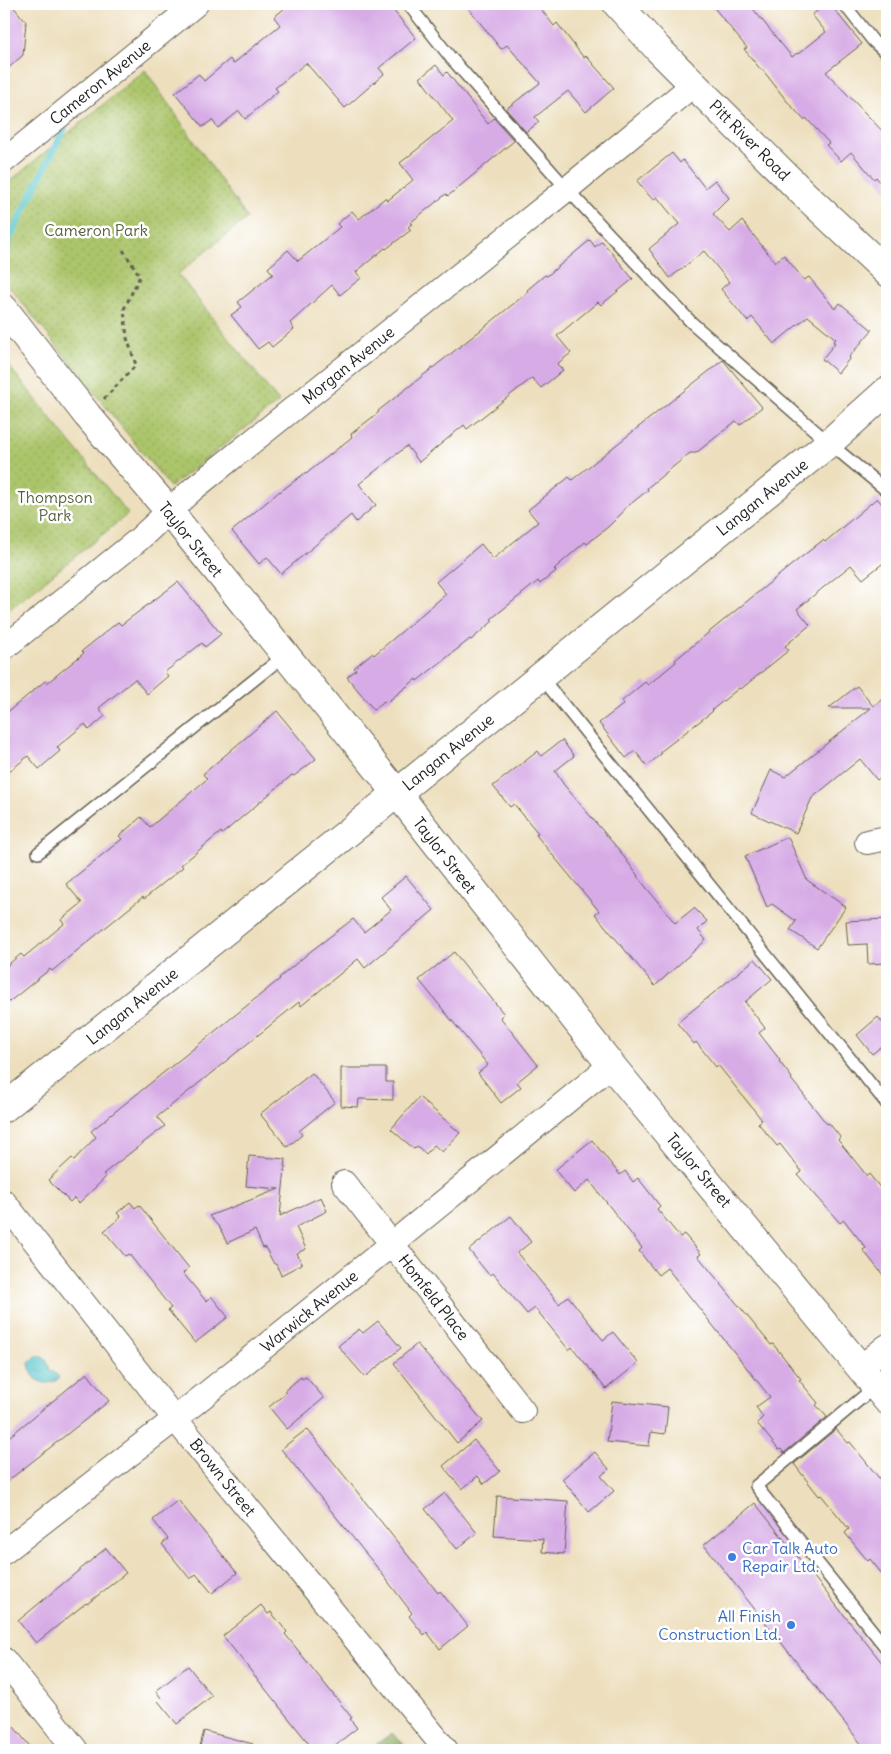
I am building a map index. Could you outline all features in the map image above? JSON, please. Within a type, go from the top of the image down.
[{"type":"street","name":"Cameron Avenue","points":[[4,161],[196,4]]},
{"type":"street","name":"Pitt River Road","points":[[617,4],[658,49],[805,195],[887,272]]},
{"type":"street","name":"Morgan Avenue","points":[[4,648],[138,540],[193,489],[567,189],[694,84]]},
{"type":"street","name":"Taylor Street","points":[[4,309],[87,415],[169,511],[397,793],[611,1064],[875,1384]]},
{"type":"street","name":"Langan Avenue","points":[[4,1108],[541,677],[829,443],[887,391]]},
{"type":"street","name":"Warwick Avenue","points":[[4,1552],[175,1419],[611,1064]]},
{"type":"street","name":"Homfeld Place","points":[[344,1183],[523,1411]]},
{"type":"street","name":"Brown Street","points":[[4,1202],[175,1419],[446,1750]]},
{"type":"street","points":[[875,1384],[887,1346]]},
{"type":"street","points":[[4,1660],[76,1750]]},
{"type":"lane","points":[[408,4],[451,58],[567,189],[691,322],[829,443],[887,491]]},
{"type":"lane","points":[[844,4],[873,42],[887,54]]},
{"type":"lane","points":[[38,853],[285,655]]},
{"type":"lane","points":[[541,677],[887,1104]]},
{"type":"lane","points":[[875,1384],[756,1486],[887,1649]]},
{"type":"path","points":[[87,415],[113,391],[136,365],[127,338],[124,309],[140,276],[121,247]]},
{"type":"green space","name":"Cameron Park","points":[[145,70],[247,218],[178,274],[279,402],[170,487],[4,280],[4,186]]},
{"type":"green space","name":"Thompson Park","points":[[4,360],[128,514],[4,614]]},
{"type":"green space","points":[[392,1733],[410,1750],[368,1750]]},
{"type":"water","points":[[36,1356],[41,1356],[46,1360],[51,1372],[54,1372],[59,1377],[57,1380],[47,1383],[35,1378],[29,1363]]},
{"type":"building","points":[[4,4],[11,4],[26,22],[23,55],[4,72]]},
{"type":"building","points":[[290,4],[388,4],[416,38],[379,68],[384,74],[345,108],[306,63],[275,88],[278,91],[245,119],[239,111],[218,128],[212,120],[203,127],[175,93],[199,74],[204,81],[230,59],[233,64],[280,25],[274,17]]},
{"type":"building","points":[[465,4],[537,4],[554,26],[557,23],[584,58],[586,56],[614,88],[586,112],[568,91],[535,117],[539,122],[526,132],[506,109],[540,83],[507,45],[501,49]]},
{"type":"building","points":[[711,4],[749,4],[792,57],[826,32],[812,15],[826,4],[830,4],[862,44],[826,72],[887,136],[887,191],[851,152],[841,161],[826,145],[829,143],[806,118],[804,120],[761,70],[744,49],[747,48]]},
{"type":"building","points":[[436,65],[444,75],[447,72],[488,124],[494,118],[514,141],[448,196],[446,194],[410,223],[412,224],[408,227],[411,230],[356,272],[361,278],[340,295],[332,285],[290,323],[294,329],[272,347],[268,342],[258,349],[231,315],[242,307],[238,302],[273,274],[268,268],[288,250],[298,261],[340,227],[337,224],[352,211],[359,219],[385,198],[387,201],[413,180],[400,163],[453,121],[420,78]]},
{"type":"building","points":[[672,153],[680,163],[683,160],[705,188],[715,180],[729,198],[713,214],[730,232],[742,221],[775,262],[784,255],[804,280],[809,277],[835,309],[840,303],[872,330],[838,373],[822,359],[836,339],[808,316],[774,344],[752,317],[747,321],[721,289],[729,282],[704,251],[670,278],[649,249],[679,224],[657,197],[653,200],[637,181]]},
{"type":"building","points":[[590,240],[595,247],[602,241],[633,279],[601,305],[598,302],[557,336],[571,353],[557,364],[563,370],[541,388],[532,378],[467,429],[464,425],[419,462],[407,446],[359,484],[376,505],[356,522],[351,515],[281,574],[267,557],[259,564],[232,531],[280,491],[306,474],[352,437],[351,434],[378,411],[486,326],[528,292],[527,290],[545,275],[547,276]]},
{"type":"building","points":[[723,360],[762,407],[740,425],[736,421],[696,453],[690,453],[647,488],[648,490],[623,510],[609,526],[587,544],[585,542],[554,569],[556,571],[540,584],[538,581],[491,619],[493,621],[471,640],[417,681],[416,679],[374,710],[347,677],[356,670],[354,668],[372,653],[374,655],[446,594],[436,582],[481,544],[493,559],[538,522],[528,510],[569,477],[572,480]]},
{"type":"building","points":[[877,498],[887,510],[887,560],[863,579],[851,565],[797,609],[810,625],[785,646],[789,650],[660,752],[661,754],[647,766],[635,751],[626,758],[599,723],[624,704],[622,701],[645,682],[648,685],[676,662],[675,660],[823,540],[825,542]]},
{"type":"building","points":[[178,582],[221,634],[205,647],[202,643],[165,672],[168,676],[147,694],[135,679],[99,708],[105,716],[89,730],[85,724],[57,747],[60,751],[39,769],[28,756],[4,776],[4,715],[45,681],[47,683],[84,653],[82,651],[118,622],[121,625]]},
{"type":"building","points":[[857,686],[873,706],[887,696],[887,772],[877,780],[860,759],[812,798],[796,833],[752,813],[771,770],[785,777],[871,708],[829,708]]},
{"type":"building","points":[[277,711],[316,759],[294,776],[292,775],[222,834],[221,832],[144,899],[143,897],[52,971],[50,969],[4,1006],[4,968],[21,954],[24,957],[64,924],[61,920],[82,903],[66,884],[122,839],[119,836],[141,817],[150,827],[207,779],[203,774]]},
{"type":"building","points":[[562,740],[574,756],[555,771],[564,785],[619,850],[637,876],[675,923],[694,908],[707,921],[698,930],[706,940],[655,986],[595,914],[599,911],[536,835],[538,833],[514,804],[510,807],[493,786],[538,751],[541,756]]},
{"type":"building","points":[[788,837],[807,880],[846,907],[817,948],[790,930],[796,921],[772,904],[767,907],[745,856]]},
{"type":"building","points":[[406,876],[434,910],[365,968],[358,959],[301,1006],[299,1002],[157,1117],[165,1126],[103,1174],[106,1177],[79,1203],[74,1198],[70,1202],[48,1180],[72,1158],[74,1160],[96,1137],[91,1131],[280,979],[311,951],[353,919],[364,932],[391,910],[381,897]]},
{"type":"building","points":[[887,919],[887,963],[868,964],[867,944],[848,945],[846,921]]},
{"type":"building","points":[[454,952],[504,1014],[500,1017],[538,1065],[517,1082],[521,1087],[501,1103],[478,1073],[488,1065],[419,980]]},
{"type":"building","points":[[755,959],[772,979],[745,1002],[765,1028],[759,1033],[780,1060],[791,1079],[827,1124],[829,1123],[840,1137],[838,1140],[867,1176],[869,1174],[887,1196],[887,1280],[863,1250],[866,1248],[844,1220],[840,1223],[798,1175],[802,1172],[780,1144],[777,1146],[758,1123],[762,1120],[718,1065],[716,1067],[696,1042],[694,1044],[677,1023]]},
{"type":"building","points":[[878,1017],[887,1028],[887,1042],[872,1054],[857,1035]]},
{"type":"building","points":[[341,1068],[386,1068],[386,1082],[393,1082],[393,1100],[359,1099],[358,1107],[341,1106]]},
{"type":"building","points":[[312,1073],[335,1102],[299,1131],[302,1135],[287,1147],[260,1114]]},
{"type":"building","points":[[419,1097],[460,1133],[442,1152],[434,1145],[426,1154],[417,1146],[414,1149],[391,1129]]},
{"type":"building","points":[[592,1140],[620,1175],[625,1171],[633,1182],[638,1178],[660,1206],[657,1209],[680,1237],[684,1234],[701,1254],[698,1256],[771,1345],[773,1344],[818,1403],[816,1405],[827,1417],[784,1453],[781,1449],[779,1450],[757,1423],[763,1417],[756,1407],[770,1397],[667,1268],[658,1275],[639,1251],[642,1248],[589,1180],[574,1193],[555,1170]]},
{"type":"building","points":[[249,1156],[286,1159],[280,1216],[321,1197],[327,1211],[296,1227],[306,1249],[297,1253],[302,1264],[281,1275],[265,1247],[263,1248],[255,1230],[227,1243],[220,1228],[209,1216],[279,1189],[246,1186]]},
{"type":"building","points":[[130,1202],[135,1208],[139,1205],[189,1268],[183,1273],[206,1301],[211,1296],[228,1317],[195,1343],[168,1310],[171,1308],[129,1254],[125,1256],[104,1231],[121,1217],[117,1213]]},
{"type":"building","points":[[511,1216],[531,1242],[517,1253],[559,1304],[568,1296],[603,1340],[613,1332],[638,1363],[606,1389],[572,1347],[569,1350],[535,1308],[527,1314],[493,1273],[489,1275],[469,1250]]},
{"type":"building","points":[[378,1321],[401,1348],[365,1377],[338,1346],[359,1329],[363,1333]]},
{"type":"building","points":[[417,1344],[483,1421],[457,1443],[394,1363]]},
{"type":"building","points":[[87,1373],[109,1401],[4,1484],[4,1441]]},
{"type":"building","points":[[301,1377],[302,1379],[306,1377],[324,1398],[287,1429],[269,1407]]},
{"type":"building","points":[[612,1401],[668,1407],[665,1434],[651,1432],[649,1446],[607,1442]]},
{"type":"building","points":[[307,1429],[438,1593],[440,1591],[468,1626],[440,1649],[427,1632],[424,1635],[409,1616],[412,1613],[380,1571],[281,1449]]},
{"type":"building","points":[[836,1429],[848,1443],[850,1442],[887,1488],[887,1580],[870,1559],[868,1561],[845,1533],[849,1529],[821,1495],[819,1496],[794,1464]]},
{"type":"building","points":[[474,1440],[500,1471],[484,1484],[478,1476],[462,1489],[443,1466]]},
{"type":"building","points":[[595,1452],[609,1469],[601,1476],[614,1491],[589,1512],[562,1479]]},
{"type":"building","points":[[445,1493],[477,1533],[457,1549],[425,1509]]},
{"type":"building","points":[[497,1496],[568,1501],[564,1554],[542,1552],[543,1539],[494,1536]]},
{"type":"building","points":[[178,1500],[237,1573],[212,1593],[196,1574],[190,1579],[162,1544],[168,1539],[153,1520]]},
{"type":"building","points":[[755,1503],[887,1669],[887,1750],[866,1750],[704,1545]]},
{"type":"building","points":[[106,1548],[126,1573],[36,1643],[18,1621]]},
{"type":"building","points":[[261,1605],[268,1614],[271,1612],[287,1632],[285,1634],[352,1718],[350,1719],[357,1728],[329,1750],[314,1750],[223,1636]]},
{"type":"building","points":[[188,1666],[212,1696],[177,1724],[158,1701],[161,1698],[156,1691]]},
{"type":"building","points":[[14,1727],[33,1750],[4,1750],[4,1736]]},
{"type":"building","points":[[204,1731],[253,1744],[252,1750],[199,1750]]},
{"type":"waterway","points":[[4,250],[64,129]]},
{"type":"place","name":"Car Talk Auto Repair Ltd.","points":[[732,1557]]},
{"type":"place","name":"All Finish Construction Ltd.","points":[[791,1625]]}]
